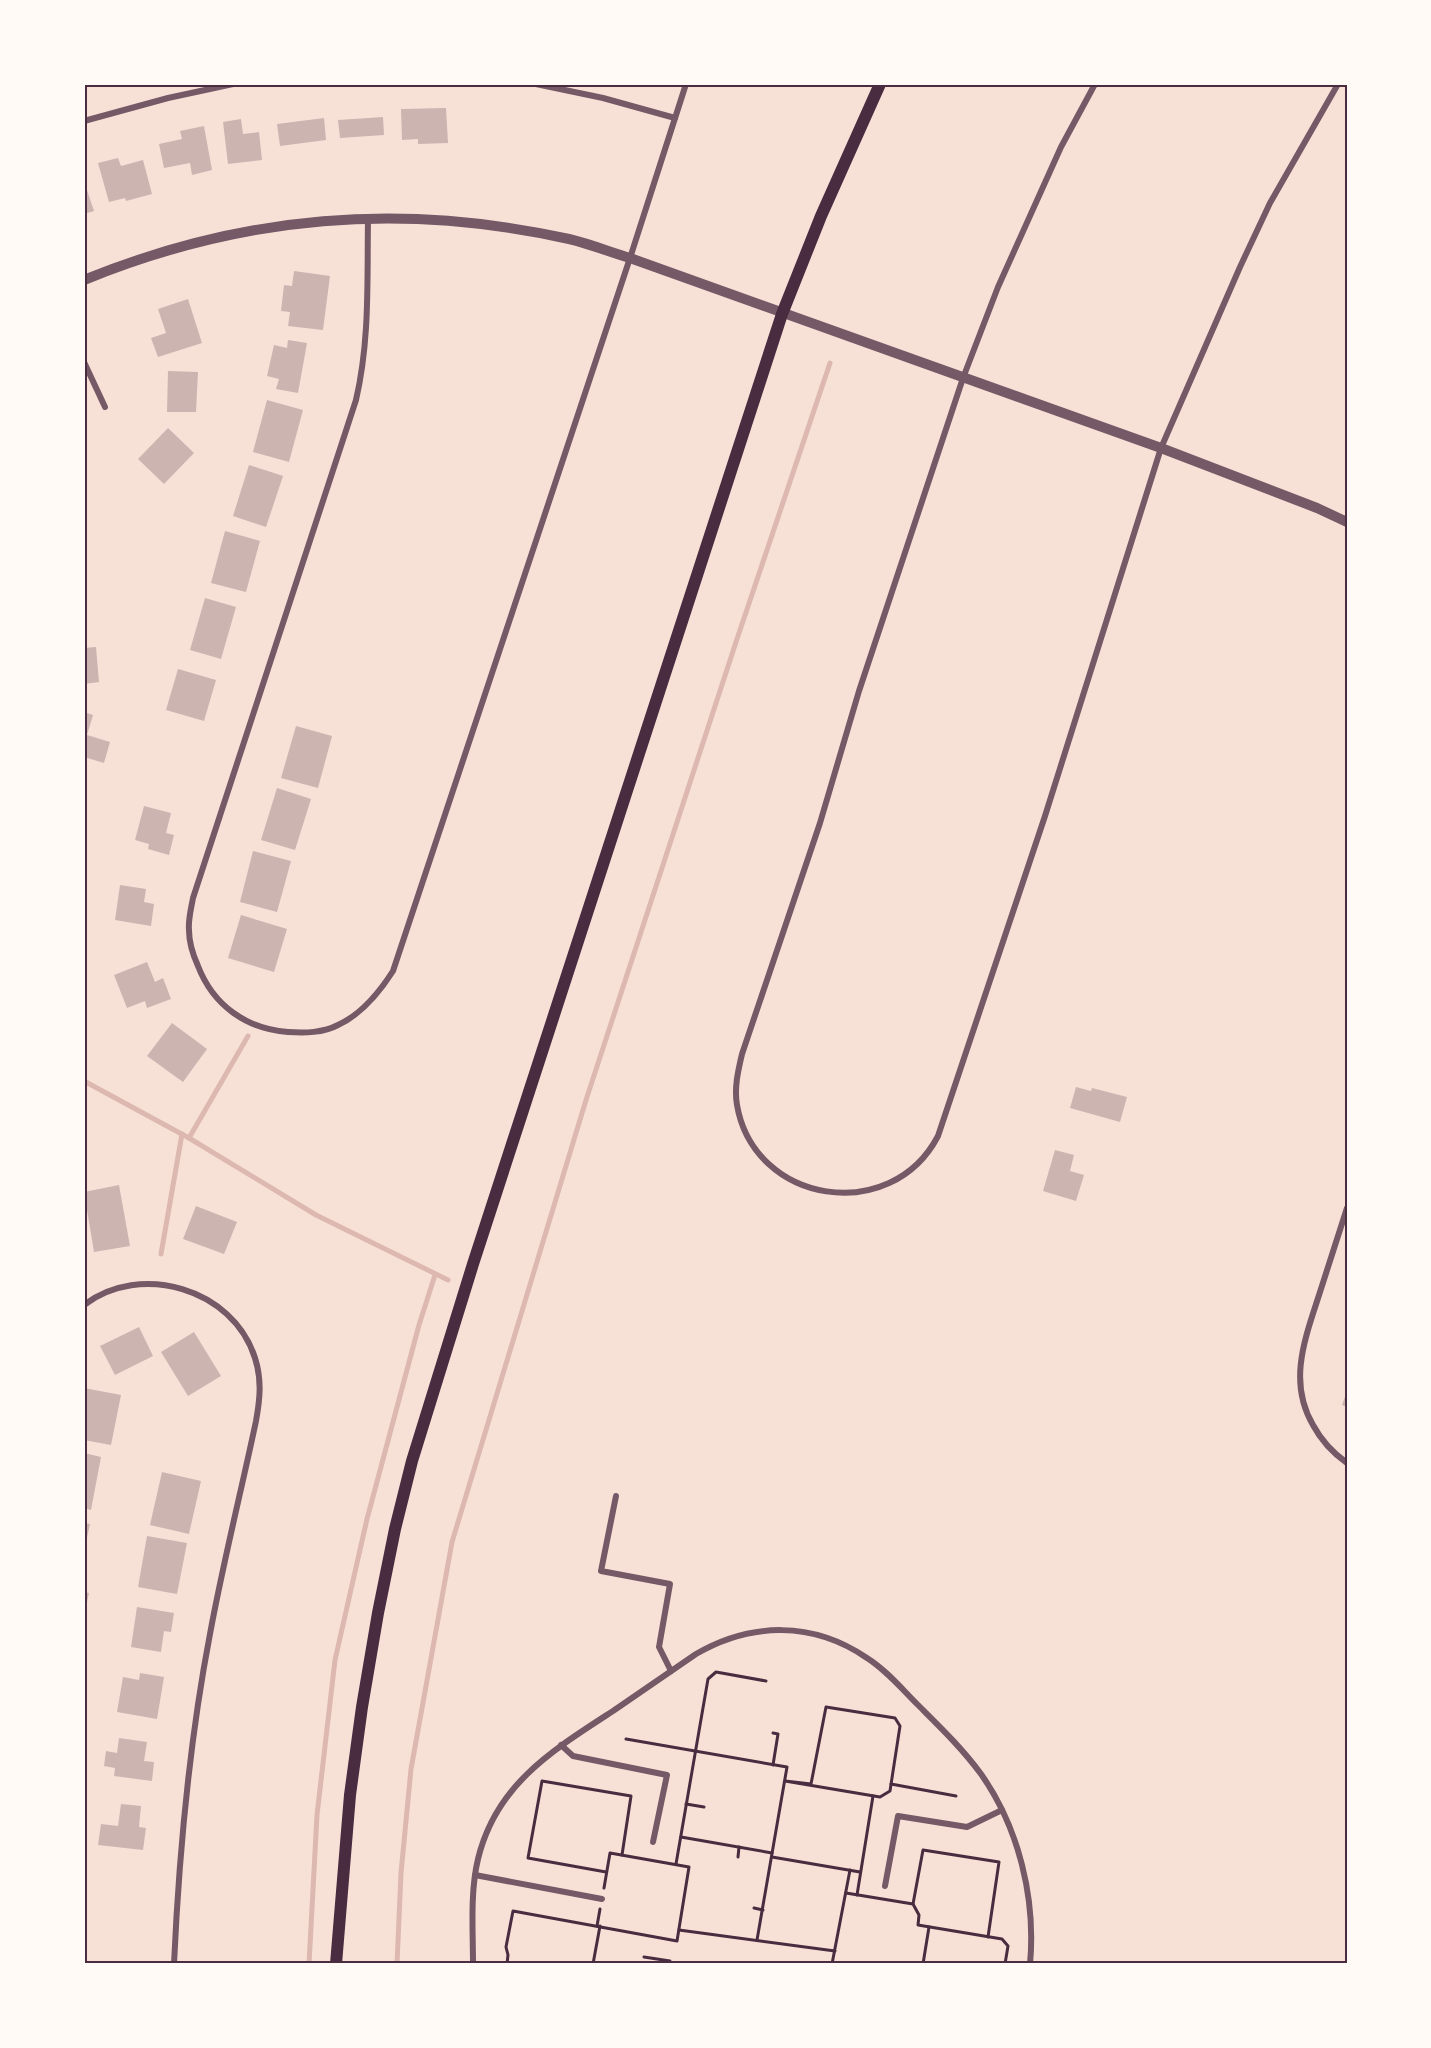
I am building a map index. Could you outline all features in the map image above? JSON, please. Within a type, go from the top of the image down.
[{"type":"main road","points":[[336,1964],[346,1829],[362,1707],[380,1602],[412,1461],[477,1252],[782,314],[821,216],[880,84]]},
{"type":"street","points":[[84,121],[168,98],[233,84]]},
{"type":"street","points":[[536,84],[603,98],[675,118]]},
{"type":"street","points":[[368,219],[367,323],[364,362],[356,400],[193,898],[189,921],[191,945],[197,965],[208,987],[223,1006],[242,1020],[280,1032],[311,1033],[342,1023],[372,1000],[393,972],[686,84]]},
{"type":"street","points":[[1095,84],[1061,147],[998,287],[963,378],[859,691],[820,823],[738,1071],[737,1103],[743,1125],[752,1143],[773,1168],[805,1186],[846,1194],[866,1192],[883,1186],[898,1179],[915,1166],[933,1146],[938,1136],[1045,816],[1161,448],[1261,222],[1338,84]]},
{"type":"street","points":[[84,280],[162,251],[230,234],[320,220],[441,220],[502,227],[571,240],[630,258],[1161,448],[1317,508],[1347,522]]},
{"type":"street","points":[[84,362],[105,407]]},
{"type":"street","points":[[1347,1208],[1303,1344],[1299,1373],[1302,1402],[1308,1418],[1324,1443],[1347,1463]]},
{"type":"street","points":[[84,1305],[102,1293],[136,1284],[172,1286],[192,1292],[216,1306],[235,1323],[250,1347],[259,1372],[261,1395],[210,1634],[197,1708],[178,1879],[174,1964]]},
{"type":"street","points":[[615,1496],[601,1571],[670,1584],[659,1647],[671,1671]]},
{"type":"street","points":[[473,1964],[475,1875],[483,1842],[503,1803],[528,1770],[561,1744],[710,1646],[758,1630],[798,1631],[827,1637],[842,1643],[875,1664],[953,1740],[981,1775],[1002,1810],[1014,1838],[1025,1880],[1031,1920],[1030,1964]]},
{"type":"street","points":[[561,1744],[573,1756],[667,1775],[653,1842]]},
{"type":"street","points":[[885,1886],[898,1816],[967,1827],[1002,1810]]},
{"type":"street","points":[[475,1875],[602,1899]]},
{"type":"path","points":[[676,1865],[708,1679],[716,1672],[766,1681]]},
{"type":"path","points":[[825,1707],[896,1718],[900,1726],[890,1791],[880,1797],[785,1781],[811,1784],[825,1707]]},
{"type":"path","points":[[773,1733],[778,1734],[773,1765]]},
{"type":"path","points":[[626,1739],[787,1767],[757,1940]]},
{"type":"path","points":[[606,1872],[528,1858],[542,1781],[631,1796],[622,1855]]},
{"type":"path","points":[[891,1784],[956,1796]]},
{"type":"path","points":[[857,1895],[873,1796]]},
{"type":"path","points":[[686,1804],[704,1807]]},
{"type":"path","points":[[681,1837],[860,1872]]},
{"type":"path","points":[[738,1857],[739,1847]]},
{"type":"path","points":[[988,1937],[999,1862],[922,1850],[913,1904],[919,1915],[918,1925],[988,1937],[1002,1939],[1008,1946],[1005,1964]]},
{"type":"path","points":[[507,1964],[506,1947],[513,1911],[598,1926],[677,1941],[690,1867],[609,1853],[598,1926],[593,1964]]},
{"type":"path","points":[[832,1964],[850,1870]]},
{"type":"path","points":[[846,1893],[913,1904]]},
{"type":"path","points":[[754,1908],[763,1910]]},
{"type":"path","points":[[922,1964],[929,1927]]},
{"type":"path","points":[[679,1930],[835,1951]]},
{"type":"path","points":[[644,1957],[670,1961],[670,1964]]},
{"type":"building","points":[[446,108],[448,143],[418,144],[418,139],[402,140],[401,109]]},
{"type":"building","points":[[383,117],[384,135],[340,138],[338,120]]},
{"type":"building","points":[[324,118],[326,140],[280,146],[277,124]]},
{"type":"building","points":[[241,119],[243,134],[259,132],[262,160],[228,164],[223,122]]},
{"type":"building","points":[[204,126],[212,170],[192,175],[190,163],[164,168],[159,144],[182,139],[180,131]]},
{"type":"building","points":[[118,158],[121,166],[143,160],[152,194],[126,201],[125,198],[109,202],[98,163]]},
{"type":"building","points":[[84,181],[94,211],[84,214]]},
{"type":"building","points":[[294,271],[330,276],[323,330],[288,326],[290,312],[281,311],[284,285],[292,286]]},
{"type":"building","points":[[188,299],[202,343],[158,357],[151,338],[166,333],[158,309]]},
{"type":"building","points":[[288,340],[307,343],[298,393],[276,389],[279,379],[267,376],[274,345],[287,348]]},
{"type":"building","points":[[168,371],[198,372],[196,412],[167,412]]},
{"type":"building","points":[[267,400],[303,410],[289,462],[253,452]]},
{"type":"building","points":[[168,428],[194,453],[164,484],[138,459]]},
{"type":"building","points":[[249,465],[283,476],[266,527],[233,516]]},
{"type":"building","points":[[225,531],[260,541],[246,592],[211,583]]},
{"type":"building","points":[[205,598],[236,607],[221,659],[190,650]]},
{"type":"building","points":[[96,647],[99,682],[84,684],[84,648]]},
{"type":"building","points":[[178,669],[216,680],[204,721],[166,710]]},
{"type":"building","points":[[84,712],[93,715],[87,735],[110,742],[104,763],[84,757]]},
{"type":"building","points":[[296,726],[332,736],[318,788],[281,778]]},
{"type":"building","points":[[277,788],[311,799],[295,850],[261,840]]},
{"type":"building","points":[[144,806],[171,813],[166,833],[174,835],[169,855],[148,849],[149,844],[135,840]]},
{"type":"building","points":[[253,851],[291,861],[277,912],[240,902]]},
{"type":"building","points":[[120,885],[146,889],[144,902],[154,904],[151,926],[115,920]]},
{"type":"building","points":[[241,915],[287,929],[274,972],[228,958]]},
{"type":"building","points":[[147,962],[155,982],[163,978],[171,999],[147,1008],[145,1001],[127,1008],[114,975]]},
{"type":"building","points":[[172,1023],[207,1049],[183,1082],[147,1056]]},
{"type":"building","points":[[1076,1087],[1091,1091],[1092,1088],[1127,1097],[1120,1122],[1070,1108]]},
{"type":"building","points":[[1055,1150],[1074,1155],[1070,1171],[1084,1175],[1076,1201],[1043,1191]]},
{"type":"building","points":[[119,1185],[130,1246],[94,1252],[84,1192]]},
{"type":"building","points":[[196,1206],[237,1222],[224,1254],[183,1239]]},
{"type":"building","points":[[139,1327],[153,1356],[115,1375],[100,1346]]},
{"type":"building","points":[[194,1332],[221,1376],[188,1396],[161,1352]]},
{"type":"building","points":[[84,1388],[121,1395],[111,1445],[84,1440]]},
{"type":"building","points":[[1347,1391],[1347,1407],[1342,1405]]},
{"type":"building","points":[[84,1453],[101,1457],[91,1510],[84,1508]]},
{"type":"building","points":[[162,1472],[201,1481],[189,1534],[150,1525]]},
{"type":"building","points":[[84,1523],[90,1524],[85,1547],[84,1547]]},
{"type":"building","points":[[147,1536],[187,1543],[177,1594],[138,1587]]},
{"type":"building","points":[[84,1592],[89,1593],[85,1611],[84,1611]]},
{"type":"building","points":[[137,1607],[174,1613],[171,1632],[164,1631],[161,1652],[131,1647]]},
{"type":"building","points":[[140,1673],[164,1677],[157,1719],[117,1712],[123,1677],[139,1680]]},
{"type":"building","points":[[119,1738],[147,1742],[144,1761],[154,1762],[152,1781],[114,1776],[115,1768],[104,1766],[106,1751],[117,1753]]},
{"type":"building","points":[[121,1804],[141,1806],[139,1827],[146,1828],[143,1850],[98,1845],[101,1824],[118,1826]]},
{"type":"waterway","points":[[397,1964],[401,1873],[411,1769],[452,1542],[586,1100],[830,363]]},
{"type":"waterway","points":[[189,1138],[248,1036]]},
{"type":"waterway","points":[[84,1081],[189,1138],[316,1215],[448,1280]]},
{"type":"waterway","points":[[161,1254],[182,1134]]},
{"type":"waterway","points":[[309,1964],[317,1815],[335,1660],[367,1519],[419,1325],[435,1275]]}]
